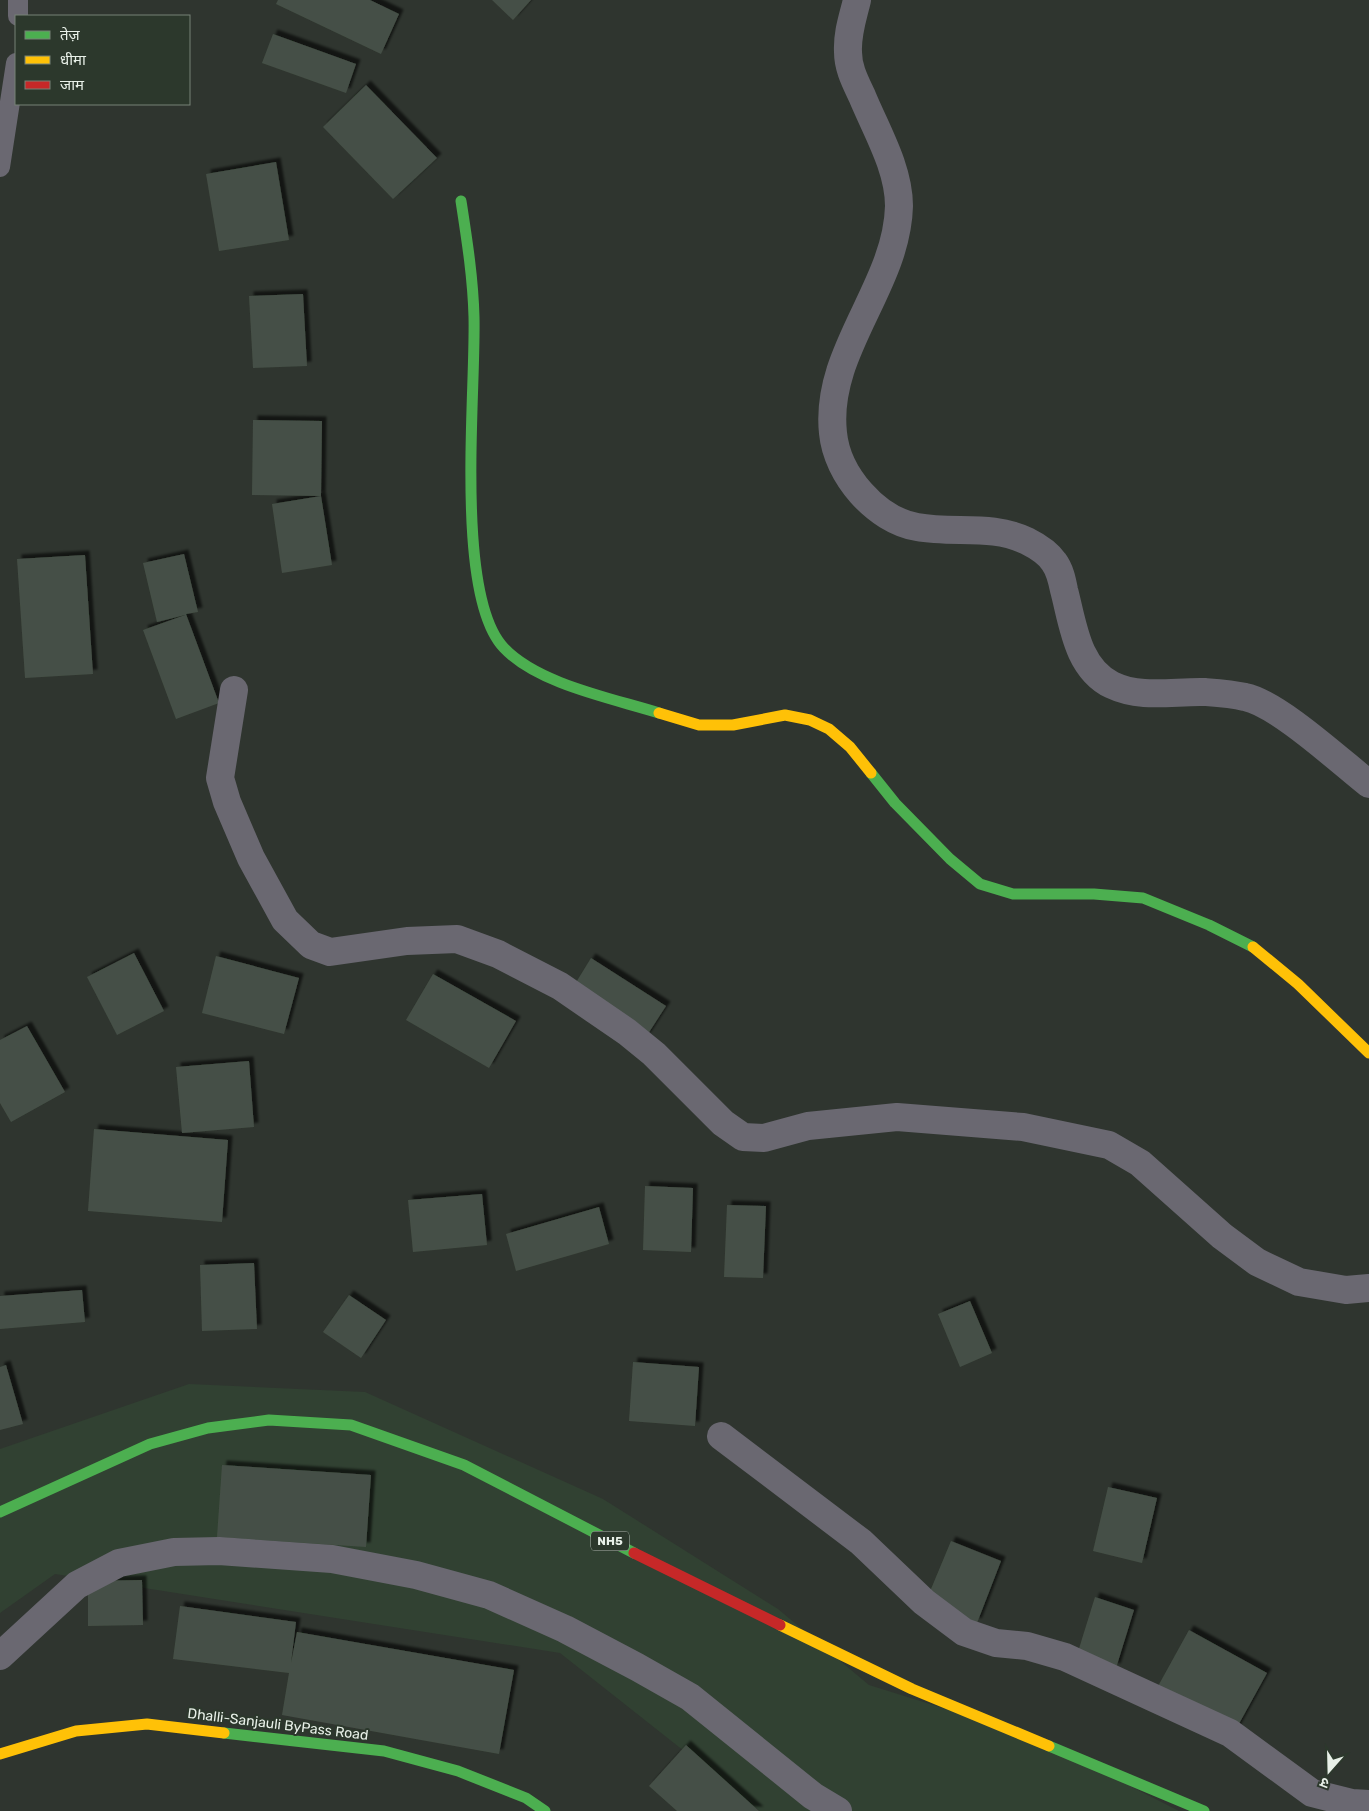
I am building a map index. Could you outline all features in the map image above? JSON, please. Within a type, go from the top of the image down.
[{"type":"main road","points":[[461,201],[469,251],[474,319],[472,543],[488,625],[503,649],[522,664],[545,677],[699,725],[733,725],[785,715],[810,720],[829,729],[850,747],[895,804],[950,859],[980,884],[1013,894],[1094,894],[1142,898],[1209,925],[1254,948],[1298,984],[1369,1053]]},
{"type":"main road","name":"NH5","points":[[0,1512],[150,1444],[208,1428],[268,1420],[351,1425],[464,1465],[661,1567],[912,1689],[1204,1811]]},
{"type":"main road","name":"Dhalli-Sanjauli ByPass Road","points":[[0,1754],[76,1731],[147,1724],[384,1751],[458,1771],[526,1798],[545,1811]]},
{"type":"street","points":[[857,0],[849,32],[848,53],[851,71],[892,164],[899,205],[889,260],[841,367],[832,400],[835,444],[840,461],[855,488],[881,512],[915,527],[1001,531],[1026,540],[1042,550],[1054,562],[1061,576],[1077,642],[1089,668],[1112,685],[1140,694],[1206,692],[1248,698],[1275,710],[1369,784]]},
{"type":"street","points":[[234,690],[220,778],[227,802],[251,858],[285,920],[311,945],[330,952],[407,941],[457,939],[498,954],[560,986],[627,1032],[654,1054],[723,1123],[743,1137],[764,1138],[808,1126],[897,1117],[1023,1127],[1109,1145],[1140,1163],[1222,1236],[1257,1262],[1298,1282],[1346,1290],[1369,1288]]},
{"type":"street","points":[[721,1436],[861,1542],[924,1602],[964,1632],[996,1643],[1027,1646],[1065,1657],[1230,1733],[1312,1793],[1352,1803],[1369,1804]]},
{"type":"street","points":[[0,1656],[77,1585],[118,1563],[174,1552],[219,1551],[332,1559],[416,1575],[489,1595],[565,1630],[690,1697],[813,1796],[838,1811]]},
{"type":"lane","points":[[18,0],[18,15]]},
{"type":"lane","points":[[0,167],[15,70]]},
{"type":"shaded area","points":[[189,1384],[365,1392],[603,1499],[778,1609],[869,1685],[1032,1736],[1179,1811],[760,1811],[560,1653],[55,1574],[0,1613],[0,1449]]},
{"type":"building","points":[[278,0],[370,0],[399,14],[381,54],[276,4]]},
{"type":"building","points":[[492,0],[531,0],[513,20]]},
{"type":"building","points":[[273,34],[356,64],[346,93],[262,63]]},
{"type":"building","points":[[366,85],[437,158],[393,199],[323,127]]},
{"type":"building","points":[[276,162],[289,240],[219,251],[206,174]]},
{"type":"building","points":[[303,294],[307,366],[253,368],[249,296]]},
{"type":"building","points":[[253,420],[322,421],[321,496],[252,495]]},
{"type":"building","points":[[321,496],[332,565],[282,573],[272,504]]},
{"type":"building","points":[[184,554],[198,612],[186,614],[219,703],[176,719],[143,630],[185,615],[157,622],[143,563]]},
{"type":"building","points":[[85,555],[93,674],[25,678],[17,559]]},
{"type":"building","points":[[134,953],[164,1011],[117,1035],[87,977]]},
{"type":"building","points":[[216,956],[299,978],[284,1034],[202,1013]]},
{"type":"building","points":[[591,958],[666,1006],[646,1037],[572,989]]},
{"type":"building","points":[[433,974],[516,1021],[489,1068],[406,1020]]},
{"type":"building","points":[[27,1026],[65,1092],[11,1122],[0,1103],[0,1040]]},
{"type":"building","points":[[249,1061],[254,1127],[182,1133],[176,1067]]},
{"type":"building","points":[[94,1129],[228,1140],[222,1222],[88,1211]]},
{"type":"building","points":[[645,1186],[693,1188],[691,1252],[643,1250]]},
{"type":"building","points":[[482,1194],[487,1245],[413,1252],[408,1200]]},
{"type":"building","points":[[727,1205],[766,1206],[763,1278],[724,1277]]},
{"type":"building","points":[[599,1207],[609,1244],[516,1271],[506,1234]]},
{"type":"building","points":[[254,1263],[257,1329],[202,1331],[200,1265]]},
{"type":"building","points":[[82,1290],[85,1322],[0,1329],[0,1296]]},
{"type":"building","points":[[349,1295],[386,1320],[361,1358],[323,1332]]},
{"type":"building","points":[[970,1301],[992,1353],[960,1367],[938,1314]]},
{"type":"building","points":[[633,1362],[699,1367],[695,1426],[629,1421]]},
{"type":"building","points":[[6,1365],[23,1424],[0,1430],[0,1367]]},
{"type":"building","points":[[222,1465],[371,1475],[366,1547],[217,1537]]},
{"type":"building","points":[[1108,1487],[1157,1498],[1142,1563],[1093,1551]]},
{"type":"building","points":[[951,1541],[1001,1561],[977,1623],[926,1601]]},
{"type":"building","points":[[142,1580],[143,1625],[88,1626],[88,1581]]},
{"type":"building","points":[[1095,1597],[1134,1610],[1116,1668],[1077,1655]]},
{"type":"building","points":[[180,1606],[296,1622],[291,1663],[297,1632],[514,1670],[499,1754],[282,1715],[289,1673],[173,1659]]},
{"type":"building","points":[[1189,1630],[1267,1673],[1235,1731],[1157,1688]]},
{"type":"building","points":[[686,1745],[759,1811],[677,1811],[649,1786]]},
{"type":"traffic: fast","points":[[461,201],[471,273],[474,317],[471,441],[473,540],[478,585],[488,622],[504,648],[518,661],[536,671],[576,688],[659,713]]},
{"type":"traffic: fast","points":[[871,773],[895,803],[950,859],[980,884],[1013,894],[1094,894],[1143,898],[1209,925],[1253,947]]},
{"type":"traffic: fast","points":[[0,1512],[150,1444],[208,1428],[269,1420],[351,1425],[464,1465],[634,1553]]},
{"type":"traffic: fast","points":[[224,1733],[384,1751],[458,1771],[526,1798],[545,1811]]},
{"type":"traffic: fast","points":[[1049,1746],[1204,1811]]},
{"type":"traffic: slow","points":[[659,713],[699,725],[733,725],[785,715],[810,720],[829,729],[850,747],[871,773]]},
{"type":"traffic: slow","points":[[1253,947],[1298,984],[1369,1053]]},
{"type":"traffic: slow","points":[[780,1625],[912,1689],[1049,1746]]},
{"type":"traffic: slow","points":[[0,1754],[76,1731],[147,1724],[224,1733]]},
{"type":"traffic: jam","points":[[634,1553],[780,1625]]}]
